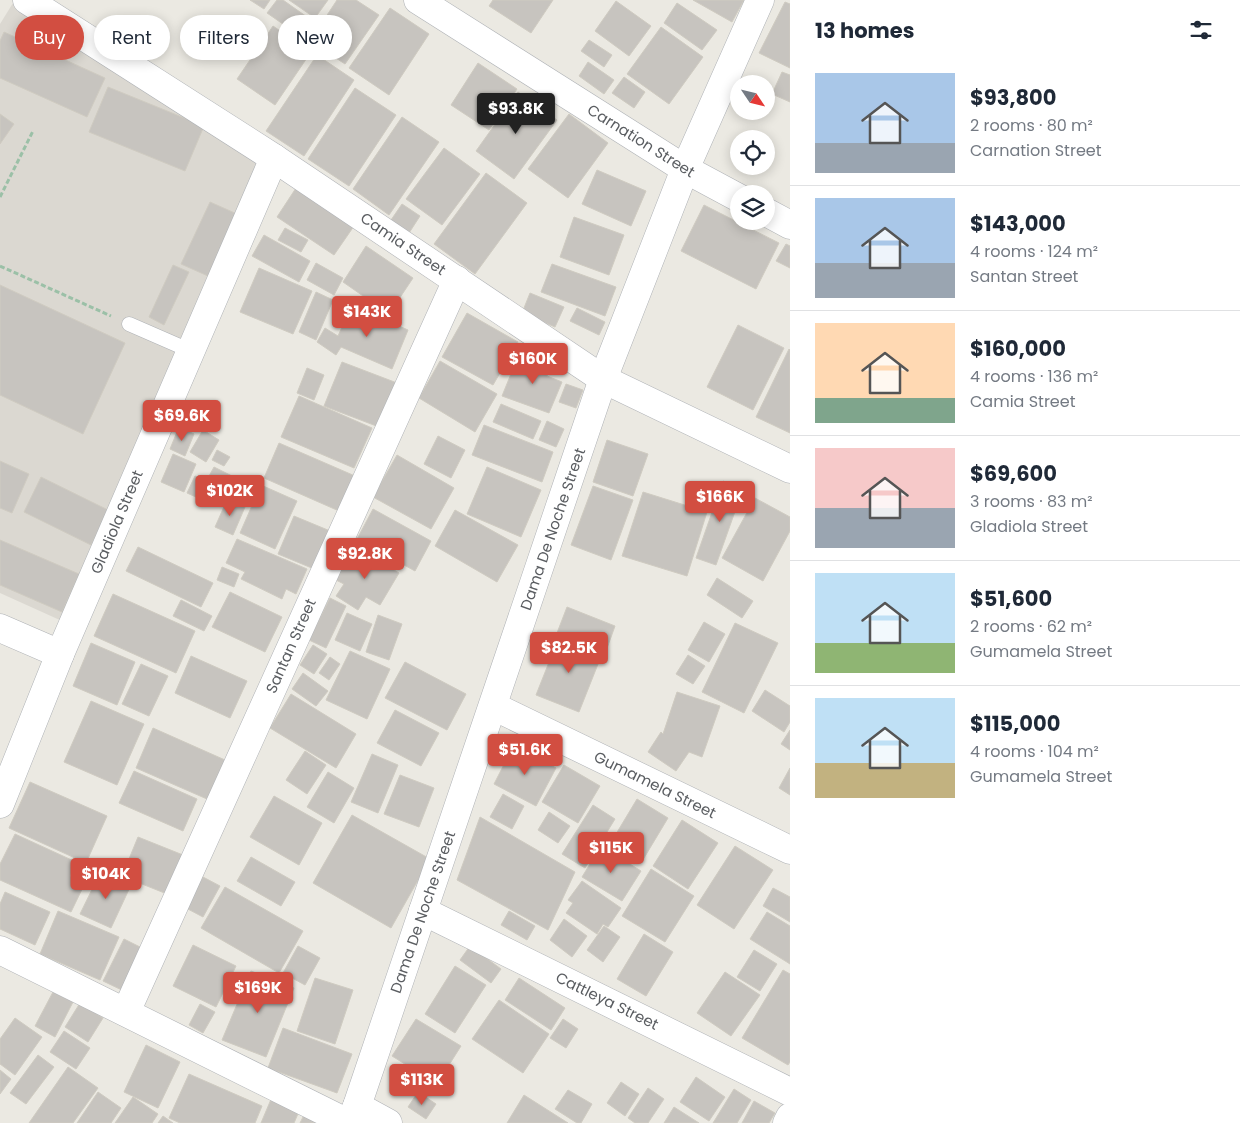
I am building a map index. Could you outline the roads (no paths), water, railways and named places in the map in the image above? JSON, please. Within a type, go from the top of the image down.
[{"type":"street","name":"Camia Street","points":[[27,0],[274,158],[603,379],[790,469]]},
{"type":"street","name":"Carnation Street","points":[[418,0],[685,169],[730,193]]},
{"type":"street","name":"Dama De Noche Street","points":[[351,1118],[603,379],[685,169],[760,0]]},
{"type":"street","name":"Gladiola Street","points":[[0,804],[60,654],[274,158]]},
{"type":"street","points":[[775,217],[790,225]]},
{"type":"street","name":"Santan Street","points":[[126,1012],[457,280]]},
{"type":"street","points":[[0,628],[60,654]]},
{"type":"street","name":"Gumamela Street","points":[[493,706],[790,850]]},
{"type":"street","name":"Cattleya Street","points":[[423,910],[790,1092]]},
{"type":"street","points":[[0,950],[126,1012],[351,1118],[388,1123]]},
{"type":"street","points":[[787,1123],[790,1117]]},
{"type":"lane","points":[[129,324],[191,350]]}]
